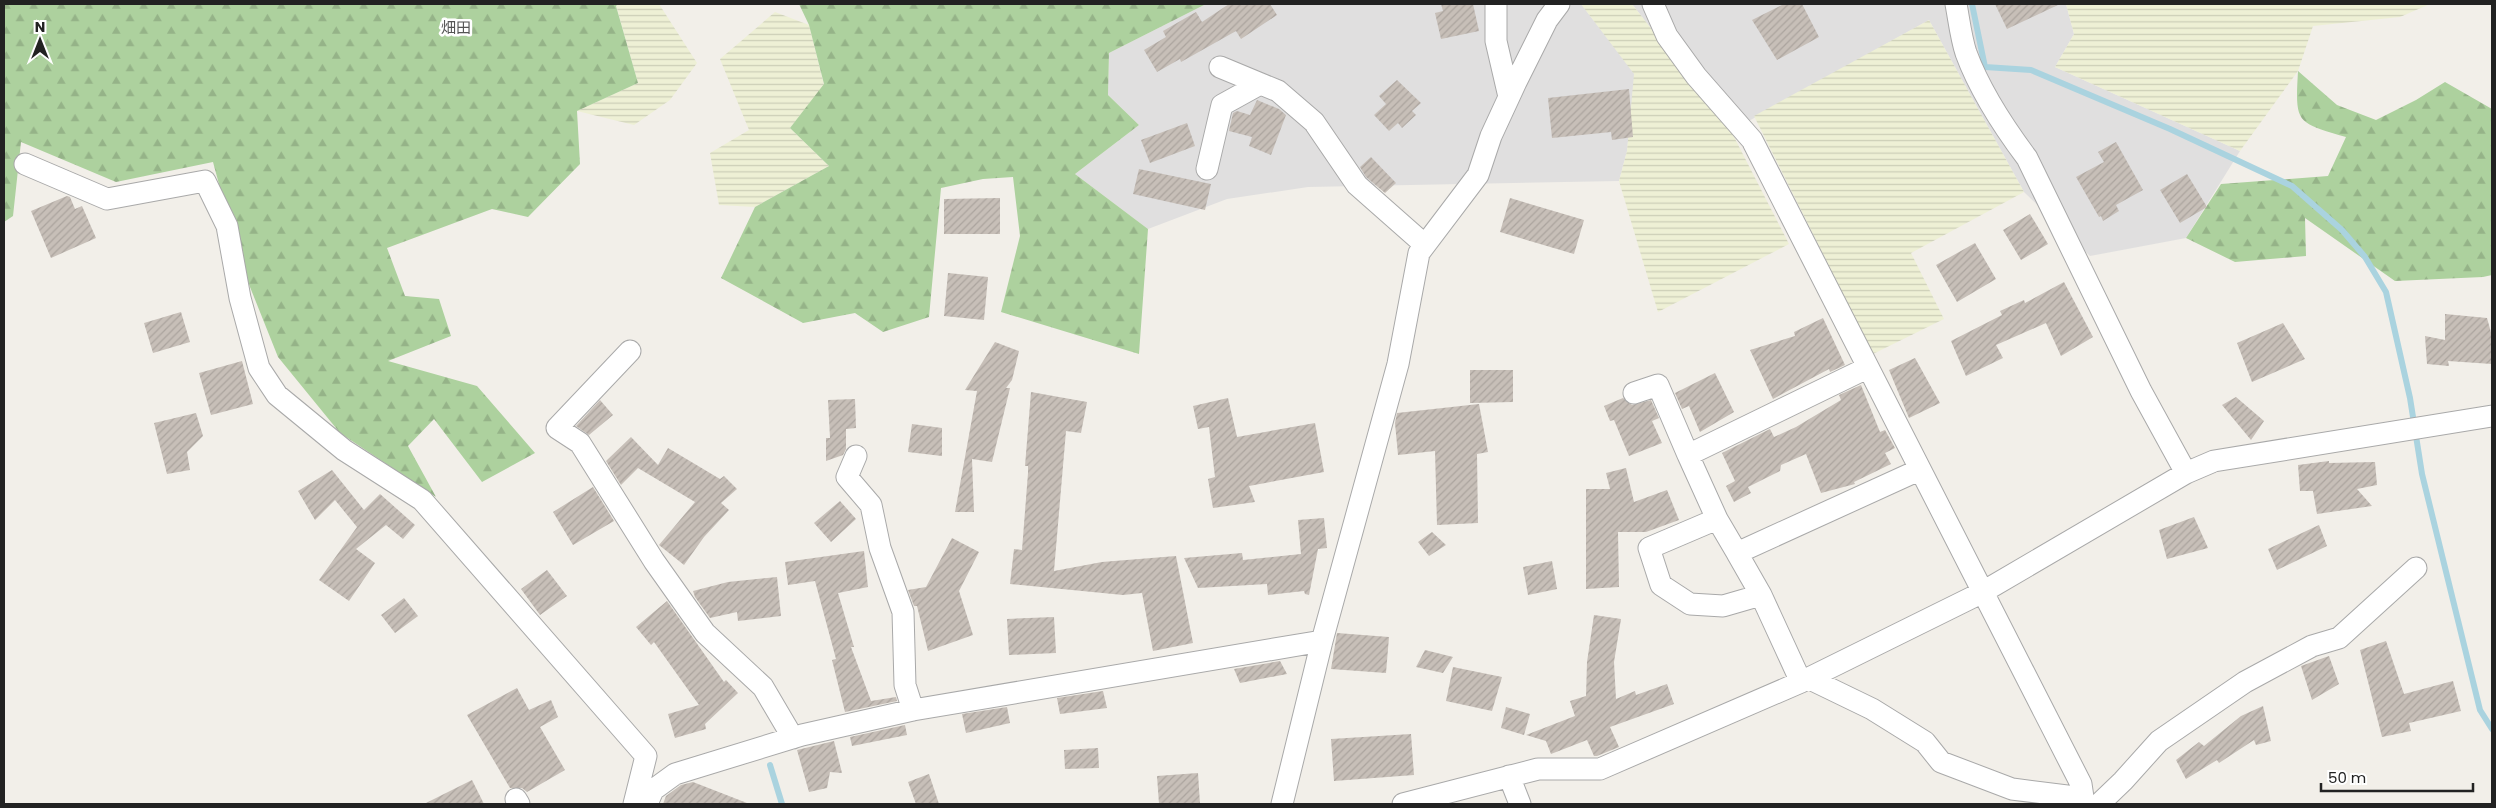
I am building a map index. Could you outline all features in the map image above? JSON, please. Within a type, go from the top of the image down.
[{"type":"street","points":[[1496,4],[1496,41],[1509,97]]},
{"type":"street","points":[[1282,804],[1322,641],[1398,364],[1419,253],[1478,176],[1491,136],[1509,97],[1547,20],[1559,4]]},
{"type":"street","points":[[1653,4],[1666,36],[1696,76],[1752,140],[2089,802]]},
{"type":"street","points":[[1956,4],[1966,53],[1979,81],[2004,128],[2027,158],[2142,391],[2186,474]]},
{"type":"street","points":[[1220,66],[1278,91],[1314,122],[1357,185],[1425,245]]},
{"type":"street","points":[[1207,169],[1222,105],[1260,84]]},
{"type":"street","points":[[24,164],[107,198],[205,181],[226,226],[240,298],[258,368],[277,395],[344,450],[422,500],[646,756],[634,804]]},
{"type":"street","points":[[630,351],[557,428],[580,443],[654,561],[705,633],[763,687],[793,738]]},
{"type":"street","points":[[1688,455],[1867,368]]},
{"type":"street","points":[[1634,393],[1658,384],[1717,519],[1761,595],[1804,680],[1872,709],[1925,742],[1941,762],[2012,789],[2089,802],[2123,781],[2159,741],[2245,682],[2312,646],[2339,638],[2416,568]]},
{"type":"street","points":[[1403,804],[1538,769],[1600,769],[1804,680],[1981,593],[2186,474],[2214,460],[2492,416]]},
{"type":"street","points":[[856,456],[847,477],[871,505],[880,548],[903,612],[905,684],[912,710]]},
{"type":"street","points":[[1736,553],[1919,470]]},
{"type":"street","points":[[1717,519],[1649,548],[1661,585],[1690,604],[1723,606],[1761,595]]},
{"type":"street","points":[[647,804],[653,790],[675,774],[793,738],[912,710],[1322,641]]},
{"type":"street","points":[[1509,776],[1520,804]]},
{"type":"shaded area","points":[[1206,4],[1581,4],[1635,74],[1627,151],[1619,181],[1308,187],[1227,199],[1148,229],[1075,174],[1139,125],[1108,95],[1109,53]]},
{"type":"shaded area","points":[[1632,4],[2066,4],[2074,34],[2055,67],[2240,151],[2186,238],[2090,256],[2024,192],[1929,20],[1731,131]]},
{"type":"green space","points":[[4,4],[618,4],[616,6],[638,83],[577,111],[580,164],[528,217],[492,209],[387,248],[405,296],[439,299],[451,336],[388,361],[477,386],[535,453],[482,482],[434,419],[408,446],[436,497],[340,433],[278,357],[240,262],[213,162],[116,182],[21,142],[13,216],[4,222]]},
{"type":"green space","points":[[659,4],[697,63],[670,100],[634,125],[577,111],[638,83],[616,5]]},
{"type":"green space","points":[[799,4],[1206,4],[1109,53],[1108,95],[1139,125],[1075,174],[1148,229],[1139,354],[1001,312],[1020,236],[1013,177],[983,179],[941,188],[929,317],[883,332],[855,313],[803,323],[721,278],[755,207],[829,166],[790,128],[824,84],[809,25]]},
{"type":"green space","points":[[1581,4],[1632,4],[1731,131],[1789,244],[1658,312],[1619,181],[1627,151],[1634,74]]},
{"type":"green space","points":[[2066,4],[2430,4],[2400,17],[2313,26],[2298,71],[2240,151],[2055,67],[2074,34]]},
{"type":"green space","points":[[775,12],[809,25],[824,85],[790,128],[829,166],[755,207],[719,205],[710,153],[749,130],[720,59]]},
{"type":"green space","points":[[1929,20],[2024,192],[1911,253],[1944,319],[1873,354],[1754,116]]},
{"type":"green space","points":[[2298,71],[2337,105],[2376,120],[2416,100],[2445,82],[2492,109],[2492,275],[2395,281],[2305,218],[2306,256],[2235,262],[2186,238],[2221,184],[2328,176],[2346,137],[2317,128],[2308,124],[2302,118],[2297,102]]},
{"type":"building","points":[[1229,4],[1270,4],[1277,15],[1241,39],[1236,31],[1181,62],[1180,59],[1157,72],[1144,50],[1166,37],[1163,31],[1196,12],[1202,22]]},
{"type":"building","points":[[1441,4],[1473,4],[1479,31],[1441,39],[1435,13],[1443,11]]},
{"type":"building","points":[[1784,4],[1802,4],[1819,37],[1777,60],[1752,20]]},
{"type":"building","points":[[1995,4],[2060,4],[2007,29]]},
{"type":"building","points":[[1397,80],[1421,103],[1412,111],[1416,115],[1402,128],[1398,123],[1389,131],[1374,115],[1386,104],[1379,96]]},
{"type":"building","points":[[1629,89],[1633,137],[1612,140],[1611,132],[1552,138],[1548,98]]},
{"type":"building","points":[[1257,100],[1279,109],[1286,115],[1271,155],[1249,146],[1252,137],[1229,131],[1233,113],[1237,111],[1250,115]]},
{"type":"building","points":[[1187,123],[1195,146],[1150,163],[1141,140]]},
{"type":"building","points":[[2116,142],[2143,190],[2116,205],[2119,211],[2103,221],[2076,177],[2104,162],[2098,152]]},
{"type":"building","points":[[1371,157],[1396,183],[1385,193],[1366,177],[1360,167]]},
{"type":"building","points":[[1139,169],[1211,184],[1205,210],[1133,194]]},
{"type":"building","points":[[2187,174],[2207,207],[2180,223],[2160,190]]},
{"type":"building","points":[[67,196],[70,197],[75,209],[82,206],[96,238],[51,258],[31,211]]},
{"type":"building","points":[[1000,198],[1000,234],[944,234],[944,199]]},
{"type":"building","points":[[1510,198],[1584,220],[1574,254],[1500,232]]},
{"type":"building","points":[[2030,214],[2048,244],[2021,260],[2003,230]]},
{"type":"building","points":[[1975,243],[1996,279],[1957,302],[1936,265]]},
{"type":"building","points":[[948,273],[988,277],[984,320],[944,316]]},
{"type":"building","points":[[2064,282],[2093,337],[2061,356],[2046,323],[1996,345],[2003,358],[1966,376],[1951,341],[2002,315],[2000,311],[2024,300],[2025,303]]},
{"type":"building","points":[[181,312],[190,342],[153,353],[144,323]]},
{"type":"building","points":[[2445,314],[2487,318],[2492,336],[2492,364],[2448,361],[2449,366],[2427,364],[2425,336],[2445,340]]},
{"type":"building","points":[[1823,318],[1845,365],[1830,372],[1829,369],[1773,399],[1750,350],[1795,336],[1794,332]]},
{"type":"building","points":[[2283,323],[2305,359],[2252,382],[2237,343]]},
{"type":"building","points":[[995,342],[1019,351],[1012,380],[1006,388],[1010,388],[992,462],[972,459],[974,512],[955,512],[977,391],[965,390]]},
{"type":"building","points":[[1915,358],[1940,403],[1909,418],[1889,370]]},
{"type":"building","points":[[242,361],[253,404],[211,415],[199,373]]},
{"type":"building","points":[[1470,370],[1513,370],[1513,402],[1470,403]]},
{"type":"building","points":[[1715,373],[1734,412],[1700,432],[1689,406],[1682,409],[1675,393]]},
{"type":"building","points":[[1861,385],[1880,432],[1885,430],[1895,448],[1885,453],[1891,464],[1854,482],[1855,484],[1821,493],[1806,454],[1781,465],[1780,471],[1748,487],[1751,493],[1734,502],[1726,486],[1735,481],[1722,453],[1770,429],[1774,437],[1796,427],[1841,400],[1839,395]]},
{"type":"building","points":[[1031,392],[1087,402],[1081,433],[1066,431],[1054,571],[1102,562],[1176,556],[1193,643],[1153,651],[1142,593],[1123,595],[1010,584],[1014,549],[1022,550],[1028,473],[1028,466],[1025,466]]},
{"type":"building","points":[[2236,397],[2264,421],[2251,440],[2222,405]]},
{"type":"building","points":[[1228,398],[1237,437],[1315,423],[1324,472],[1249,486],[1255,502],[1213,508],[1208,479],[1215,477],[1209,427],[1198,429],[1193,406]]},
{"type":"building","points":[[1623,398],[1632,405],[1651,400],[1659,418],[1652,421],[1662,443],[1629,456],[1614,420],[1610,421],[1604,406]]},
{"type":"building","points":[[855,399],[856,428],[846,429],[846,449],[843,455],[826,461],[826,438],[830,438],[828,400]]},
{"type":"building","points":[[600,400],[613,415],[589,435],[576,426]]},
{"type":"building","points":[[1479,404],[1488,452],[1477,454],[1478,523],[1437,525],[1435,451],[1398,455],[1395,423],[1397,413]]},
{"type":"building","points":[[196,413],[203,436],[187,452],[190,470],[167,474],[154,423]]},
{"type":"building","points":[[912,424],[942,428],[942,456],[908,452]]},
{"type":"building","points":[[631,437],[658,465],[668,448],[720,479],[724,476],[737,489],[721,503],[729,510],[704,537],[684,565],[659,545],[695,502],[638,468],[621,485],[606,461]]},
{"type":"building","points":[[2329,461],[2329,463],[2375,462],[2377,485],[2357,489],[2372,506],[2317,514],[2313,491],[2300,491],[2298,465]]},
{"type":"building","points":[[1626,468],[1634,502],[1667,490],[1679,520],[1646,532],[1618,532],[1619,587],[1586,589],[1586,489],[1610,489],[1606,473]]},
{"type":"building","points":[[332,470],[364,510],[380,494],[415,525],[403,539],[386,525],[356,549],[375,563],[349,601],[319,580],[357,527],[335,500],[315,520],[298,491]]},
{"type":"building","points":[[593,487],[614,521],[573,545],[553,512]]},
{"type":"building","points":[[840,501],[856,519],[831,542],[814,523]]},
{"type":"building","points":[[2194,517],[2208,548],[2167,559],[2159,530]]},
{"type":"building","points":[[1324,518],[1327,548],[1318,549],[1309,595],[1305,594],[1304,591],[1268,595],[1267,584],[1198,588],[1184,558],[1242,553],[1243,560],[1301,554],[1298,520]]},
{"type":"building","points":[[2319,525],[2327,546],[2277,570],[2268,549]]},
{"type":"building","points":[[1432,532],[1446,545],[1429,556],[1418,542]]},
{"type":"building","points":[[952,538],[979,552],[959,591],[973,635],[928,651],[917,606],[914,606],[908,590],[926,587]]},
{"type":"building","points":[[864,551],[868,587],[838,593],[854,647],[851,647],[871,701],[896,697],[897,701],[845,712],[832,660],[836,659],[815,581],[788,585],[785,562]]},
{"type":"building","points":[[1552,561],[1557,589],[1528,595],[1523,567]]},
{"type":"building","points":[[547,570],[567,596],[540,615],[521,589]]},
{"type":"building","points":[[777,577],[781,616],[738,621],[737,612],[710,618],[695,597],[693,591],[728,582]]},
{"type":"building","points":[[404,598],[418,616],[395,633],[381,615]]},
{"type":"building","points":[[667,601],[724,682],[726,680],[738,693],[705,724],[706,729],[675,738],[668,714],[699,705],[654,642],[651,645],[636,627]]},
{"type":"building","points":[[1594,615],[1621,619],[1614,662],[1616,699],[1635,691],[1636,695],[1667,684],[1674,704],[1610,727],[1619,747],[1597,756],[1594,756],[1587,740],[1551,754],[1546,741],[1526,735],[1575,716],[1570,701],[1586,696],[1587,662]]},
{"type":"building","points":[[1054,617],[1056,653],[1009,655],[1007,619]]},
{"type":"building","points":[[1337,633],[1389,637],[1386,673],[1331,669]]},
{"type":"building","points":[[2386,641],[2404,694],[2453,681],[2461,711],[2409,723],[2411,731],[2382,737],[2360,650]]},
{"type":"building","points":[[1425,650],[1453,657],[1443,673],[1416,667]]},
{"type":"building","points":[[2329,656],[2339,684],[2312,700],[2301,666]]},
{"type":"building","points":[[1280,661],[1287,674],[1240,683],[1234,669]]},
{"type":"building","points":[[1453,667],[1502,677],[1492,711],[1446,701]]},
{"type":"building","points":[[517,688],[529,710],[551,700],[558,717],[540,727],[565,770],[527,792],[522,788],[510,788],[467,715]]},
{"type":"building","points":[[1103,691],[1107,708],[1060,714],[1057,698]]},
{"type":"building","points":[[2263,706],[2271,741],[2256,745],[2254,740],[2219,763],[2217,760],[2186,779],[2176,760],[2199,742],[2204,746],[2241,716]]},
{"type":"building","points":[[1007,707],[1010,723],[966,733],[962,714]]},
{"type":"building","points":[[1506,707],[1530,714],[1524,735],[1501,728]]},
{"type":"building","points":[[905,725],[907,735],[852,746],[850,737]]},
{"type":"building","points":[[1411,734],[1414,775],[1334,781],[1331,739]]},
{"type":"building","points":[[834,741],[842,773],[830,772],[827,788],[809,792],[797,750]]},
{"type":"building","points":[[1098,748],[1099,768],[1065,769],[1064,750]]},
{"type":"building","points":[[1198,773],[1200,804],[1159,804],[1157,776]]},
{"type":"building","points":[[929,774],[939,804],[916,804],[908,782]]},
{"type":"building","points":[[472,780],[484,804],[424,804]]},
{"type":"building","points":[[693,782],[747,804],[663,804],[666,796],[681,785]]},
{"type":"waterway","points":[[1972,4],[1985,67],[2031,70],[2170,129],[2292,186],[2342,230],[2365,257],[2386,292],[2410,398],[2422,474],[2480,710],[2492,729]]},
{"type":"waterway","points":[[770,765],[782,804]]},
{"type":"district","name":"畑田","points":[[456,28]]}]
